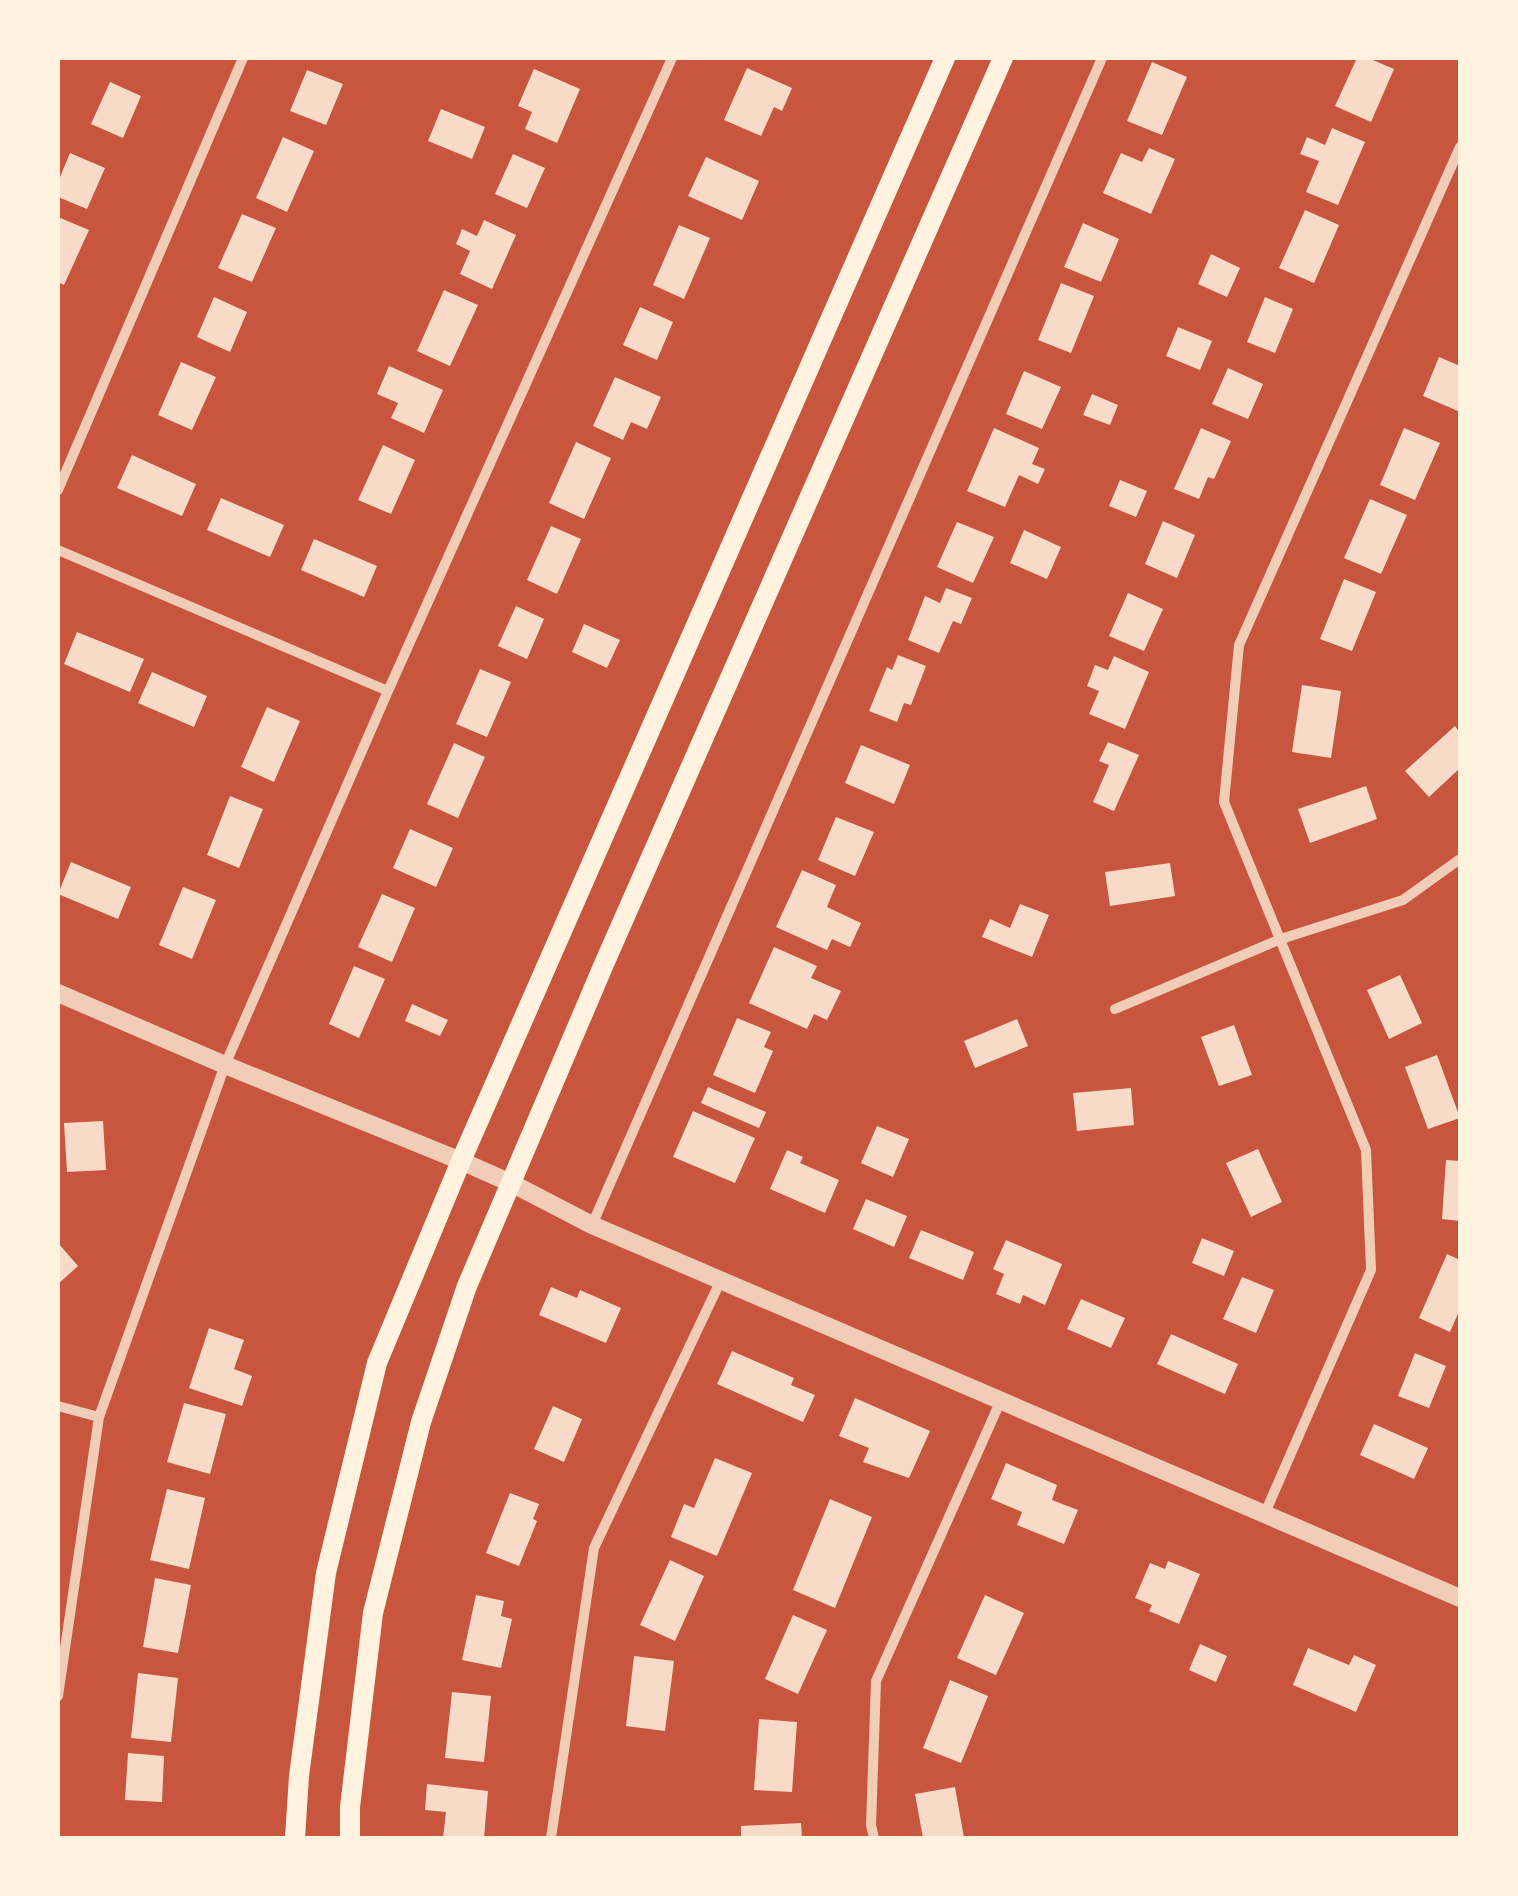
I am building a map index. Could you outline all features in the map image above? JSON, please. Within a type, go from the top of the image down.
[{"type":"main road","points":[[296,1838],[298,1776],[326,1574],[377,1363],[461,1161],[944,58]]},
{"type":"main road","points":[[350,1838],[350,1806],[373,1613],[422,1422],[467,1286],[604,964],[1003,58]]},
{"type":"street","points":[[58,490],[243,58]]},
{"type":"street","points":[[58,1696],[99,1417],[224,1065],[672,58]]},
{"type":"street","points":[[592,1225],[1102,58]]},
{"type":"street","points":[[1265,1513],[1370,1270],[1366,1150],[1224,802],[1239,645],[1460,147]]},
{"type":"street","points":[[58,550],[388,691]]},
{"type":"street","points":[[1116,1009],[1281,939],[1403,900],[1460,859]]},
{"type":"street","points":[[58,993],[461,1161],[592,1225],[1460,1598]]},
{"type":"street","points":[[551,1838],[594,1548],[722,1280]]},
{"type":"street","points":[[874,1838],[876,1681],[1001,1400]]},
{"type":"street","points":[[58,1406],[99,1417]]},
{"type":"building","points":[[1357,58],[1368,58],[1394,69],[1371,122],[1335,106]]},
{"type":"building","points":[[1152,62],[1187,77],[1162,135],[1127,121]]},
{"type":"building","points":[[747,68],[792,88],[782,111],[774,107],[761,136],[724,120]]},
{"type":"building","points":[[534,69],[580,89],[557,143],[525,129],[532,112],[518,106]]},
{"type":"building","points":[[307,70],[343,84],[326,125],[290,111]]},
{"type":"building","points":[[110,82],[141,96],[123,138],[91,124]]},
{"type":"building","points":[[441,109],[485,127],[472,159],[428,141]]},
{"type":"building","points":[[1332,128],[1365,142],[1338,205],[1306,192],[1319,161],[1300,154],[1307,137],[1325,145]]},
{"type":"building","points":[[283,137],[314,151],[287,212],[256,198]]},
{"type":"building","points":[[1149,148],[1175,159],[1151,214],[1103,193],[1121,153],[1142,162]]},
{"type":"building","points":[[70,153],[105,168],[87,209],[58,197],[58,182]]},
{"type":"building","points":[[513,154],[545,168],[527,208],[495,194]]},
{"type":"building","points":[[706,157],[759,181],[742,220],[688,196]]},
{"type":"building","points":[[1305,210],[1339,225],[1314,283],[1279,268]]},
{"type":"building","points":[[242,214],[276,228],[252,282],[218,268]]},
{"type":"building","points":[[58,217],[89,230],[64,285],[58,282]]},
{"type":"building","points":[[484,220],[516,235],[492,289],[460,274],[470,251],[456,244],[462,229],[477,236]]},
{"type":"building","points":[[1083,223],[1119,239],[1101,282],[1064,267]]},
{"type":"building","points":[[679,225],[710,238],[684,299],[653,285]]},
{"type":"building","points":[[1211,254],[1240,268],[1227,297],[1198,284]]},
{"type":"building","points":[[1061,283],[1094,296],[1071,353],[1038,340]]},
{"type":"building","points":[[444,290],[478,305],[450,366],[417,351]]},
{"type":"building","points":[[214,297],[247,312],[230,352],[197,337]]},
{"type":"building","points":[[1265,297],[1293,309],[1275,353],[1247,342]]},
{"type":"building","points":[[640,307],[673,322],[657,360],[623,345]]},
{"type":"building","points":[[1178,327],[1212,341],[1200,370],[1166,356]]},
{"type":"building","points":[[1439,357],[1460,366],[1458,411],[1423,396]]},
{"type":"building","points":[[181,362],[216,377],[192,430],[158,415]]},
{"type":"building","points":[[389,366],[443,390],[424,433],[391,418],[398,403],[377,394]]},
{"type":"building","points":[[1228,368],[1263,384],[1248,419],[1212,404]]},
{"type":"building","points":[[1024,371],[1061,387],[1042,429],[1006,414]]},
{"type":"building","points":[[615,377],[661,397],[647,429],[631,422],[623,440],[593,426]]},
{"type":"building","points":[[1092,394],[1118,405],[1110,425],[1083,415]]},
{"type":"building","points":[[994,428],[1039,448],[1032,464],[1045,469],[1038,484],[1019,475],[1005,507],[967,491]]},
{"type":"building","points":[[1201,428],[1231,441],[1214,479],[1208,477],[1199,499],[1174,489]]},
{"type":"building","points":[[1404,428],[1440,443],[1415,500],[1380,485]]},
{"type":"building","points":[[576,442],[611,458],[584,519],[549,503]]},
{"type":"building","points":[[383,445],[415,460],[391,514],[358,500]]},
{"type":"building","points":[[132,455],[196,484],[182,516],[117,488]]},
{"type":"building","points":[[1120,480],[1147,491],[1136,517],[1109,506]]},
{"type":"building","points":[[221,498],[284,525],[270,557],[207,530]]},
{"type":"building","points":[[1370,499],[1407,515],[1381,574],[1344,558]]},
{"type":"building","points":[[1163,521],[1195,535],[1177,578],[1145,564]]},
{"type":"building","points":[[957,522],[994,537],[973,583],[937,567]]},
{"type":"building","points":[[551,526],[581,539],[557,594],[527,580]]},
{"type":"building","points":[[1024,530],[1061,547],[1047,579],[1010,563]]},
{"type":"building","points":[[314,539],[377,566],[364,597],[301,570]]},
{"type":"building","points":[[1344,579],[1376,592],[1352,651],[1320,639]]},
{"type":"building","points":[[946,588],[972,598],[961,624],[953,621],[939,653],[908,640],[925,596],[940,603]]},
{"type":"building","points":[[1128,593],[1163,609],[1144,651],[1109,636]]},
{"type":"building","points":[[516,606],[544,619],[527,659],[498,646]]},
{"type":"building","points":[[584,624],[620,640],[607,668],[572,652]]},
{"type":"building","points":[[77,632],[144,659],[130,692],[64,664]]},
{"type":"building","points":[[898,655],[926,666],[911,705],[904,703],[897,722],[869,711],[887,667],[892,670]]},
{"type":"building","points":[[1114,656],[1149,672],[1125,729],[1089,714],[1099,691],[1087,686],[1095,665],[1108,670]]},
{"type":"building","points":[[480,669],[511,682],[487,737],[456,724]]},
{"type":"building","points":[[152,672],[207,696],[194,727],[138,703]]},
{"type":"building","points":[[1302,685],[1341,691],[1331,758],[1292,752]]},
{"type":"building","points":[[267,707],[300,721],[274,782],[241,767]]},
{"type":"building","points":[[1455,726],[1460,733],[1460,768],[1429,797],[1405,771]]},
{"type":"building","points":[[1108,742],[1139,755],[1114,811],[1093,802],[1109,765],[1099,761]]},
{"type":"building","points":[[454,743],[485,757],[458,818],[427,804]]},
{"type":"building","points":[[861,745],[910,765],[894,804],[845,783]]},
{"type":"building","points":[[1366,786],[1377,819],[1310,843],[1298,809]]},
{"type":"building","points":[[230,796],[263,809],[239,868],[207,855]]},
{"type":"building","points":[[836,817],[874,832],[855,876],[818,860]]},
{"type":"building","points":[[410,829],[453,848],[436,887],[393,868]]},
{"type":"building","points":[[71,862],[131,887],[118,919],[58,894]]},
{"type":"building","points":[[1170,863],[1175,896],[1110,906],[1105,872]]},
{"type":"building","points":[[802,870],[836,885],[827,907],[861,923],[850,947],[832,939],[827,950],[776,927]]},
{"type":"building","points":[[183,887],[216,900],[192,959],[159,945]]},
{"type":"building","points":[[382,894],[415,908],[392,962],[358,947]]},
{"type":"building","points":[[1020,904],[1049,915],[1032,957],[982,937],[990,919],[1010,928]]},
{"type":"building","points":[[774,947],[817,966],[811,978],[841,991],[827,1020],[814,1014],[807,1029],[749,1003]]},
{"type":"building","points":[[354,966],[385,979],[359,1038],[329,1024]]},
{"type":"building","points":[[1400,975],[1422,1023],[1389,1039],[1367,990]]},
{"type":"building","points":[[412,1004],[448,1020],[440,1036],[405,1021]]},
{"type":"building","points":[[737,1018],[771,1032],[764,1047],[773,1051],[755,1093],[713,1075]]},
{"type":"building","points":[[1017,1019],[1028,1046],[975,1068],[964,1041]]},
{"type":"building","points":[[1234,1025],[1252,1075],[1219,1086],[1201,1037]]},
{"type":"building","points":[[1437,1055],[1460,1118],[1428,1129],[1405,1067]]},
{"type":"building","points":[[708,1087],[766,1112],[759,1128],[701,1103]]},
{"type":"building","points":[[1131,1088],[1134,1125],[1077,1131],[1073,1093]]},
{"type":"building","points":[[693,1111],[755,1138],[735,1183],[673,1157]]},
{"type":"building","points":[[103,1121],[106,1170],[67,1172],[64,1123]]},
{"type":"building","points":[[877,1126],[909,1139],[893,1177],[861,1163]]},
{"type":"building","points":[[1258,1149],[1282,1202],[1251,1217],[1226,1163]]},
{"type":"building","points":[[787,1150],[803,1157],[800,1163],[839,1180],[825,1213],[770,1189]]},
{"type":"building","points":[[1446,1160],[1460,1161],[1460,1221],[1442,1219]]},
{"type":"building","points":[[866,1199],[907,1216],[894,1247],[853,1229]]},
{"type":"building","points":[[921,1230],[974,1252],[963,1280],[909,1258]]},
{"type":"building","points":[[1202,1238],[1234,1251],[1224,1276],[1192,1263]]},
{"type":"building","points":[[1006,1240],[1062,1264],[1045,1305],[1023,1295],[1020,1304],[996,1294],[1004,1274],[993,1269]]},
{"type":"building","points":[[58,1243],[78,1266],[58,1284]]},
{"type":"building","points":[[1447,1254],[1460,1260],[1460,1309],[1450,1332],[1419,1318]]},
{"type":"building","points":[[1242,1277],[1274,1290],[1256,1333],[1223,1319]]},
{"type":"building","points":[[551,1287],[577,1298],[580,1290],[621,1308],[606,1343],[539,1315]]},
{"type":"building","points":[[1081,1299],[1125,1318],[1111,1348],[1067,1329]]},
{"type":"building","points":[[209,1328],[244,1340],[234,1369],[252,1376],[242,1406],[189,1388]]},
{"type":"building","points":[[1171,1334],[1238,1364],[1225,1394],[1157,1364]]},
{"type":"building","points":[[732,1351],[794,1378],[791,1385],[815,1395],[803,1422],[717,1384]]},
{"type":"building","points":[[1415,1353],[1446,1366],[1429,1408],[1398,1396]]},
{"type":"building","points":[[855,1398],[930,1431],[909,1478],[863,1462],[869,1448],[839,1436]]},
{"type":"building","points":[[184,1403],[226,1414],[210,1474],[167,1462]]},
{"type":"building","points":[[553,1406],[582,1419],[564,1462],[534,1449]]},
{"type":"building","points":[[1374,1424],[1428,1448],[1414,1479],[1360,1455]]},
{"type":"building","points":[[715,1458],[752,1473],[717,1556],[671,1537],[684,1504],[694,1508]]},
{"type":"building","points":[[1006,1463],[1057,1485],[1052,1500],[1078,1510],[1064,1544],[1017,1525],[1022,1512],[991,1499]]},
{"type":"building","points":[[167,1489],[205,1498],[189,1569],[150,1560]]},
{"type":"building","points":[[510,1493],[539,1504],[533,1519],[537,1521],[519,1566],[486,1553]]},
{"type":"building","points":[[830,1499],[872,1517],[835,1608],[793,1590]]},
{"type":"building","points":[[670,1560],[704,1576],[675,1641],[640,1625]]},
{"type":"building","points":[[1168,1561],[1200,1574],[1179,1624],[1149,1611],[1152,1605],[1135,1598],[1150,1563],[1165,1569]]},
{"type":"building","points":[[155,1578],[191,1585],[178,1653],[143,1647]]},
{"type":"building","points":[[476,1595],[504,1601],[501,1616],[512,1619],[501,1668],[462,1660]]},
{"type":"building","points":[[985,1595],[1024,1613],[996,1675],[957,1658]]},
{"type":"building","points":[[793,1615],[827,1630],[798,1694],[765,1679]]},
{"type":"building","points":[[1200,1644],[1227,1656],[1216,1682],[1189,1670]]},
{"type":"building","points":[[1308,1648],[1349,1665],[1354,1655],[1376,1665],[1356,1712],[1293,1685]]},
{"type":"building","points":[[634,1656],[674,1661],[665,1731],[626,1726]]},
{"type":"building","points":[[138,1673],[178,1678],[171,1742],[131,1738]]},
{"type":"building","points":[[950,1680],[988,1696],[961,1763],[923,1748]]},
{"type":"building","points":[[452,1692],[491,1696],[484,1762],[445,1758]]},
{"type":"building","points":[[759,1719],[797,1722],[792,1792],[754,1790]]},
{"type":"building","points":[[128,1753],[164,1756],[162,1802],[125,1800]]},
{"type":"building","points":[[427,1784],[488,1791],[484,1838],[443,1838],[446,1812],[425,1810]]},
{"type":"building","points":[[955,1787],[964,1838],[923,1838],[915,1794]]},
{"type":"building","points":[[801,1823],[802,1838],[741,1838],[741,1826]]}]
